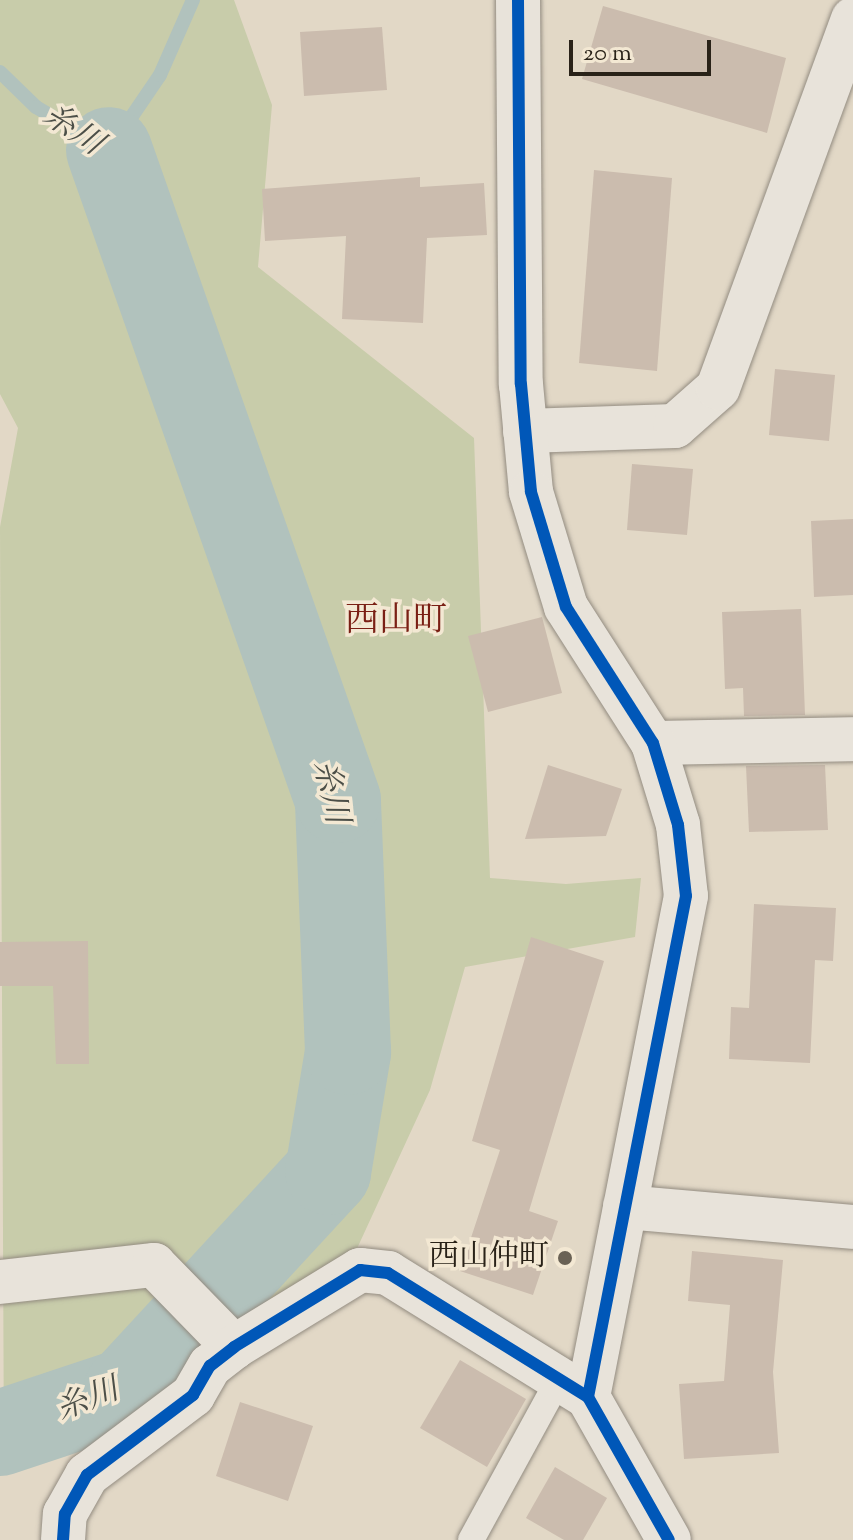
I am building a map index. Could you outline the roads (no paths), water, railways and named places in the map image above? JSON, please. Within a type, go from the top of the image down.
[{"type":"street","points":[[518,0],[525,431],[531,492],[566,607],[653,743],[678,825],[686,896],[625,1207],[572,1390]]},
{"type":"street","points":[[525,431],[675,426],[718,388],[853,19]]},
{"type":"street","points":[[653,743],[853,739]]},
{"type":"street","points":[[625,1207],[853,1227]]},
{"type":"street","points":[[0,1282],[154,1265],[234,1347]]},
{"type":"street","points":[[63,1540],[65,1514],[87,1475],[193,1395],[210,1366],[234,1347],[360,1270],[388,1273],[572,1390],[669,1540]]},
{"type":"lane","points":[[471,1540],[572,1390]]},
{"type":"waterway","points":[[0,72],[36,107],[109,150],[160,75],[193,0]]},
{"type":"waterway","name":"糸川","points":[[0,1433],[126,1391],[328,1172],[348,1052],[338,800],[109,150]]},
{"type":"place","name":"西山仲町","points":[[565,1258]]},
{"type":"district","name":"西山町","points":[[396,622]]}]
